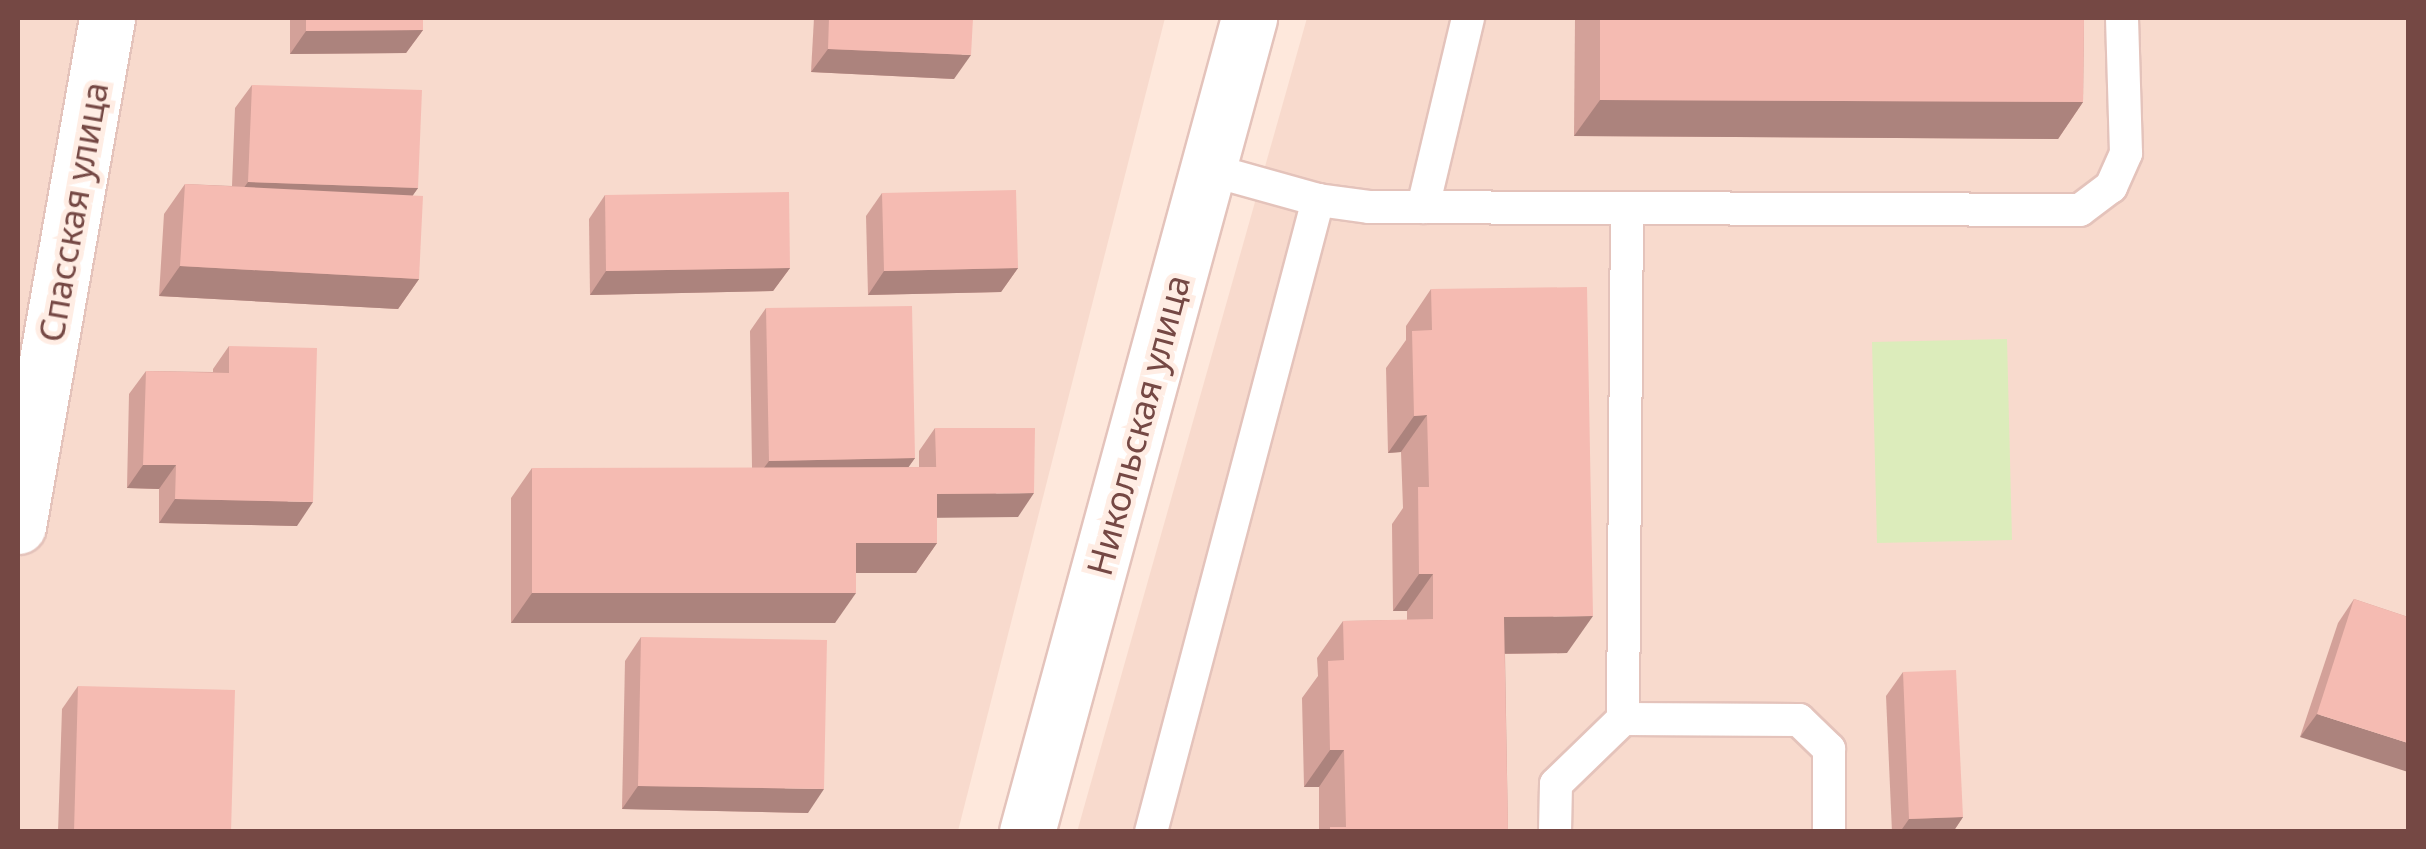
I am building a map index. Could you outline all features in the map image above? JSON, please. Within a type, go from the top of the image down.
[{"type":"street","name":"Спасская улица","points":[[18,526],[107,18]]},
{"type":"street","name":"Никольская улица","points":[[1027,832],[1248,18]]},
{"type":"lane","points":[[1423,207],[1468,18]]},
{"type":"lane","points":[[1208,169],[1318,200],[1369,207],[2080,210],[2111,187],[2126,154],[2122,18]]},
{"type":"lane","points":[[1150,832],[1318,200]]},
{"type":"lane","points":[[1624,719],[1627,208]]},
{"type":"lane","points":[[1555,832],[1556,784],[1624,719],[1799,720],[1829,749],[1830,832]]},
{"type":"shaded area","points":[[18,18],[1165,18],[958,831],[18,831]]},
{"type":"shaded area","points":[[1307,18],[2408,18],[2408,831],[1077,832]]},
{"type":"green space","points":[[2007,339],[2012,540],[1877,543],[1872,342]]},
{"type":"building","points":[[306,18],[423,18],[423,30],[306,31]]},
{"type":"building","points":[[829,18],[973,18],[971,55],[828,49]]},
{"type":"building","points":[[1600,18],[2084,18],[2083,102],[1600,100]]},
{"type":"building","points":[[252,85],[422,90],[418,188],[248,182]]},
{"type":"building","points":[[185,184],[423,196],[419,279],[180,266]]},
{"type":"building","points":[[1016,190],[1018,268],[884,271],[882,193]]},
{"type":"building","points":[[789,192],[790,268],[606,271],[605,195]]},
{"type":"building","points":[[1587,287],[1593,616],[1504,617],[1508,832],[1330,832],[1330,827],[1346,827],[1344,750],[1330,750],[1328,661],[1344,660],[1343,621],[1433,619],[1433,574],[1419,574],[1418,487],[1429,487],[1427,415],[1414,416],[1412,331],[1432,330],[1431,289]]},
{"type":"building","points":[[912,306],[915,458],[769,461],[766,308]]},
{"type":"building","points":[[229,346],[317,348],[313,502],[175,499],[176,465],[143,465],[146,371],[229,373]]},
{"type":"building","points":[[935,428],[1035,428],[1034,493],[937,494]]},
{"type":"building","points":[[937,467],[937,543],[856,543],[856,593],[532,593],[532,468]]},
{"type":"building","points":[[2354,599],[2408,617],[2408,743],[2317,714]]},
{"type":"building","points":[[641,637],[827,640],[824,789],[638,786]]},
{"type":"building","points":[[1956,670],[1963,817],[1909,819],[1903,672]]},
{"type":"building","points":[[78,686],[235,690],[231,832],[74,832]]}]
